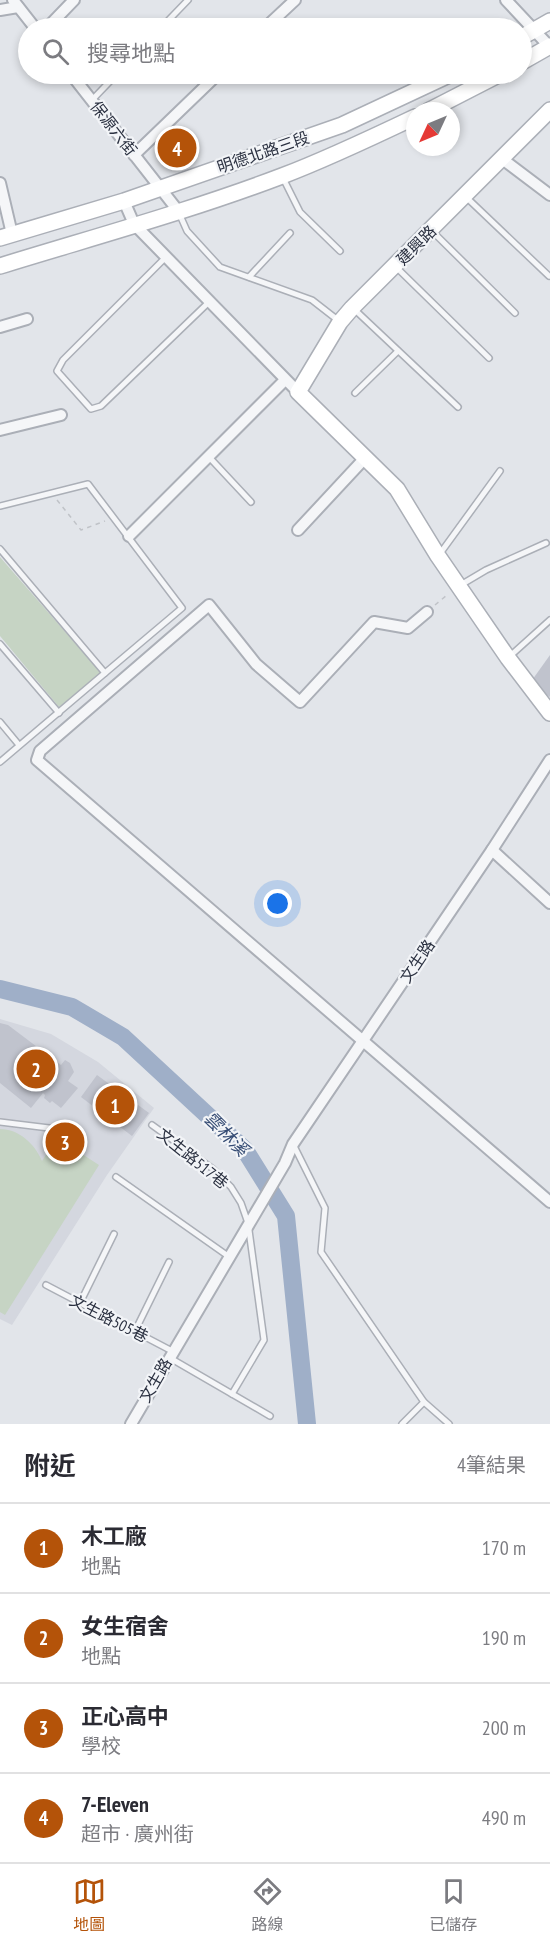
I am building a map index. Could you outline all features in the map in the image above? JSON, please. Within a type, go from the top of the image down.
[{"type":"main road","points":[[532,31],[550,21]]},
{"type":"main road","points":[[532,56],[550,46]]},
{"type":"main road","name":"明德北路三段","points":[[6,236],[124,201],[342,125],[430,84]]},
{"type":"main road","points":[[446,102],[481,84]]},
{"type":"main road","name":"建興路","points":[[298,392],[340,322],[352,308],[550,110]]},
{"type":"main road","name":"明德北路三段","points":[[0,266],[179,212],[282,176],[406,121]]},
{"type":"main road","points":[[298,392],[397,489],[438,556],[508,658],[550,713]]},
{"type":"street","points":[[57,18],[74,0]]},
{"type":"street","points":[[276,18],[295,0]]},
{"type":"street","points":[[506,0],[518,18]]},
{"type":"street","points":[[0,10],[16,4],[27,18]]},
{"type":"street","points":[[532,35],[550,46]]},
{"type":"street","name":"保源六街","points":[[79,84],[179,212]]},
{"type":"street","points":[[134,155],[208,84]]},
{"type":"street","points":[[501,158],[550,195]]},
{"type":"street","points":[[0,183],[6,236]]},
{"type":"street","points":[[124,201],[134,224],[298,392]]},
{"type":"street","points":[[0,327],[27,319]]},
{"type":"street","points":[[129,536],[285,380]]},
{"type":"street","points":[[0,430],[61,415]]},
{"type":"street","points":[[298,530],[365,458]]},
{"type":"street","points":[[427,612],[408,628],[374,622],[300,702],[256,664],[209,605],[40,751],[37,760],[550,1202]]},
{"type":"street","name":"文生路","points":[[130,1424],[285,1163],[293,1144],[492,850],[550,760]]},
{"type":"street","points":[[492,850],[550,903]]},
{"type":"lane","points":[[171,18],[188,0]]},
{"type":"lane","points":[[92,100],[107,84]]},
{"type":"lane","points":[[282,176],[300,212],[340,251]]},
{"type":"lane","points":[[465,196],[549,276]]},
{"type":"lane","points":[[179,212],[187,231],[220,267],[312,300],[340,322]]},
{"type":"lane","points":[[430,230],[515,313]]},
{"type":"lane","points":[[249,277],[290,233]]},
{"type":"lane","points":[[166,257],[63,360],[57,371],[92,409],[101,406],[209,302]]},
{"type":"lane","points":[[395,266],[489,358]]},
{"type":"lane","points":[[352,308],[458,407]]},
{"type":"lane","points":[[355,393],[398,351]]},
{"type":"lane","points":[[208,457],[251,502]]},
{"type":"lane","points":[[438,556],[500,471]]},
{"type":"lane","points":[[0,506],[88,484],[182,608],[0,762]]},
{"type":"lane","points":[[459,586],[486,570],[546,543]]},
{"type":"lane","points":[[0,549],[105,674]]},
{"type":"lane","points":[[508,658],[550,620]]},
{"type":"lane","points":[[0,644],[59,712]]},
{"type":"lane","points":[[0,722],[19,745]]},
{"type":"lane","points":[[0,1122],[49,1128]]},
{"type":"lane","name":"文生路517巷","points":[[152,1125],[213,1169],[231,1187],[251,1218],[264,1340],[232,1394]]},
{"type":"lane","points":[[293,1144],[325,1208],[321,1251],[424,1402],[449,1424]]},
{"type":"lane","points":[[116,1177],[228,1256]]},
{"type":"lane","points":[[80,1303],[114,1234]]},
{"type":"lane","points":[[135,1331],[169,1262]]},
{"type":"lane","name":"文生路505巷","points":[[46,1285],[135,1331],[270,1416]]},
{"type":"lane","points":[[402,1424],[424,1402]]},
{"type":"path","points":[[51,493],[81,530],[114,518]]},
{"type":"path","points":[[427,612],[459,586]]},
{"type":"shaded area","points":[[0,1019],[51,1034],[98,1062],[154,1108],[107,1175],[12,1325],[0,1319]]},
{"type":"green space","points":[[0,557],[101,673],[59,707],[0,636]]},
{"type":"green space","points":[[0,1129],[14,1132],[26,1139],[42,1161],[57,1138],[99,1165],[5,1315],[0,1312]]},
{"type":"building","points":[[550,655],[550,697],[530,683]]},
{"type":"building","points":[[0,1023],[8,1025],[61,1065],[65,1060],[70,1063],[74,1072],[68,1081],[78,1088],[61,1108],[44,1098],[43,1093],[31,1108],[0,1083]]},
{"type":"building","points":[[97,1075],[149,1113],[132,1136],[81,1097]]},
{"type":"waterway","name":"雲林溪","points":[[0,989],[72,1007],[123,1037],[245,1150],[286,1216],[307,1424]]},
{"type":"place","name":"7-Eleven","points":[[177,148]]},
{"type":"place","name":"女生宿舍","points":[[36,1069]]},
{"type":"place","name":"木工廠","points":[[115,1105]]},
{"type":"place","name":"正心高中","points":[[65,1142]]}]
